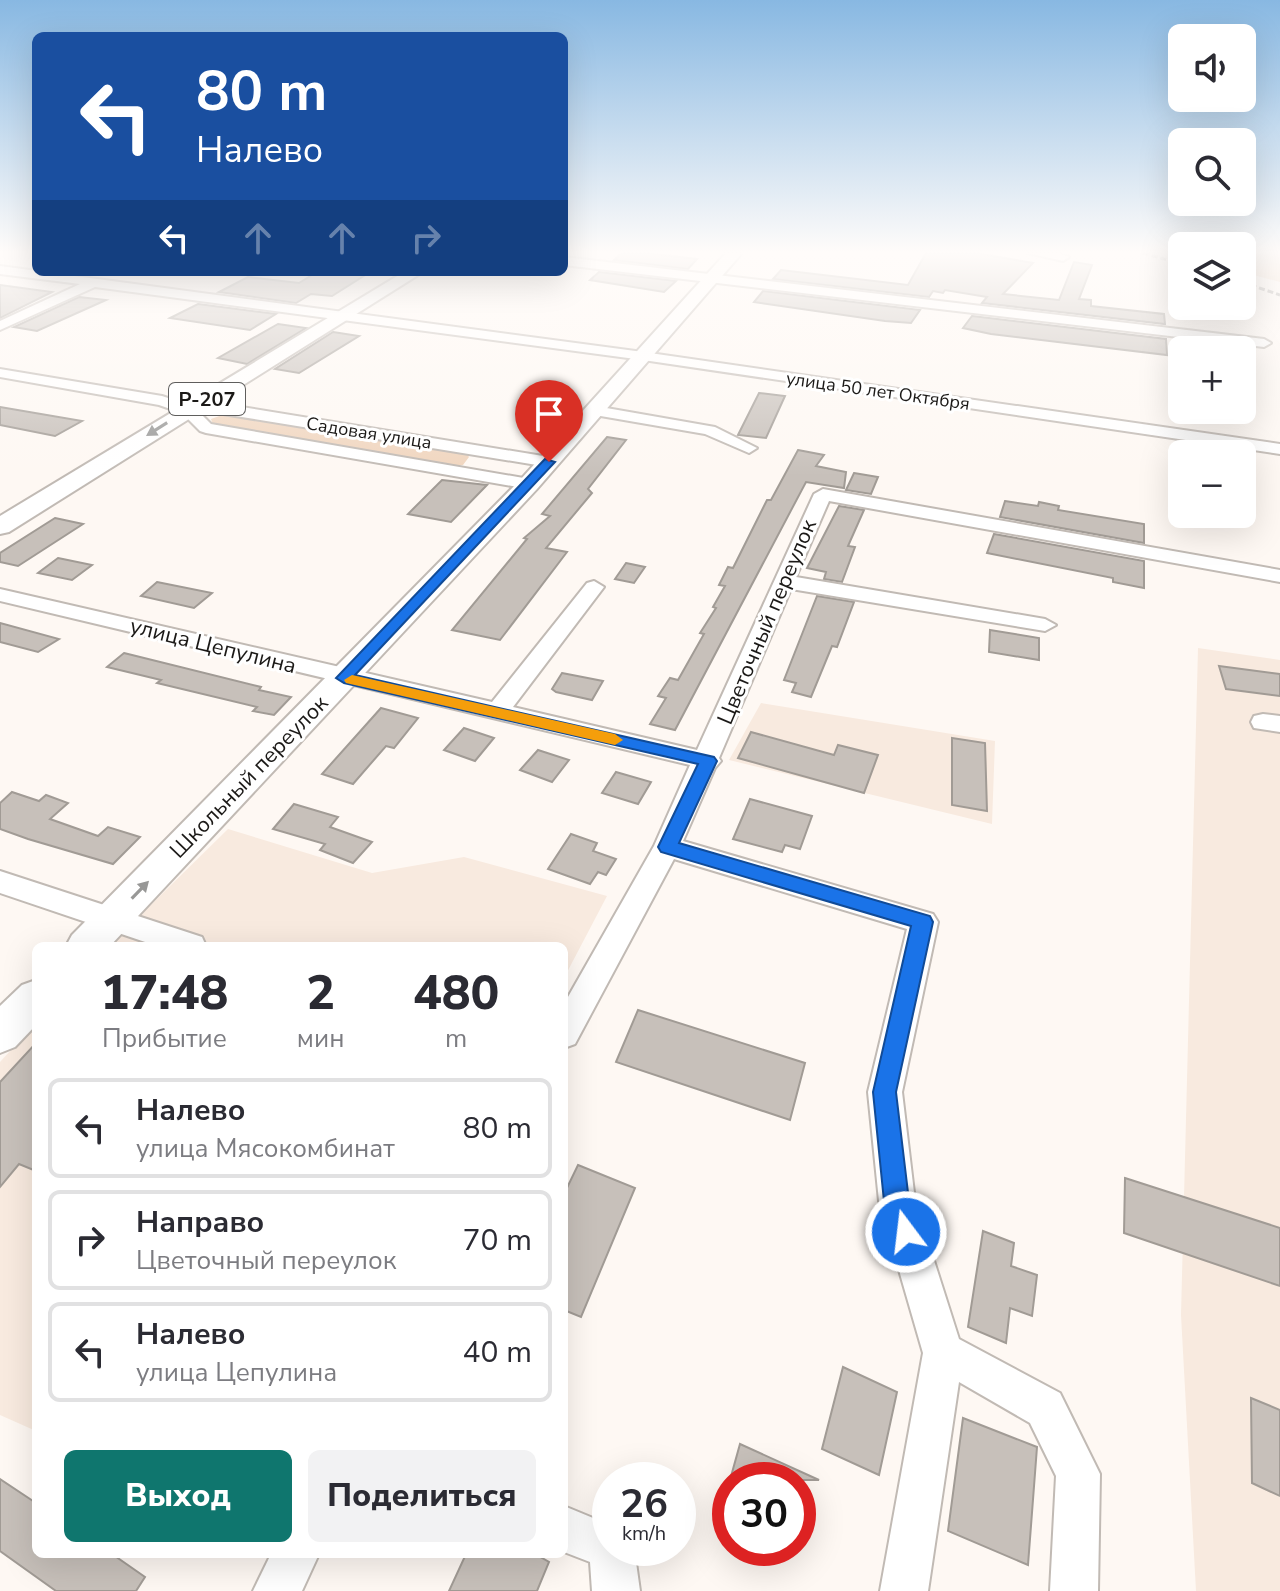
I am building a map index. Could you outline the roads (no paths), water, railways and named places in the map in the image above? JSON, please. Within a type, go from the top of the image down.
[{"type":"main road","name":"Р-207","points":[[0,527],[324,327]]},
{"type":"main road","name":"Школьный переулок","points":[[90,942],[529,484],[668,327]]},
{"type":"main road","points":[[0,1034],[32,1001]]},
{"type":"street","name":"улица 50 лет Октября","points":[[427,327],[1280,449]]},
{"type":"street","points":[[1130,327],[1264,343]]},
{"type":"street","name":"Садовая улица","points":[[0,373],[162,401],[188,410],[223,409],[549,462]]},
{"type":"street","name":"Садовая улица","points":[[188,410],[206,428],[529,484]]},
{"type":"street","points":[[595,411],[709,430],[749,448]]},
{"type":"street","name":"Цветочный переулок","points":[[568,1027],[667,847],[708,761],[823,494],[1280,576]]},
{"type":"street","points":[[783,581],[1045,625]]},
{"type":"street","points":[[496,713],[594,587]]},
{"type":"street","name":"улица Цепулина","points":[[0,595],[708,761]]},
{"type":"street","points":[[667,847],[923,922],[885,1092],[897,1201],[943,1353],[904,1591]]},
{"type":"street","points":[[0,882],[180,942]]},
{"type":"street","points":[[943,1353],[1045,1408],[1078,1474],[1074,1591]]},
{"type":"street","points":[[568,1531],[592,1541]]},
{"type":"street","points":[[277,1591],[294,1558]]},
{"type":"street","points":[[613,1566],[616,1591]]}]
